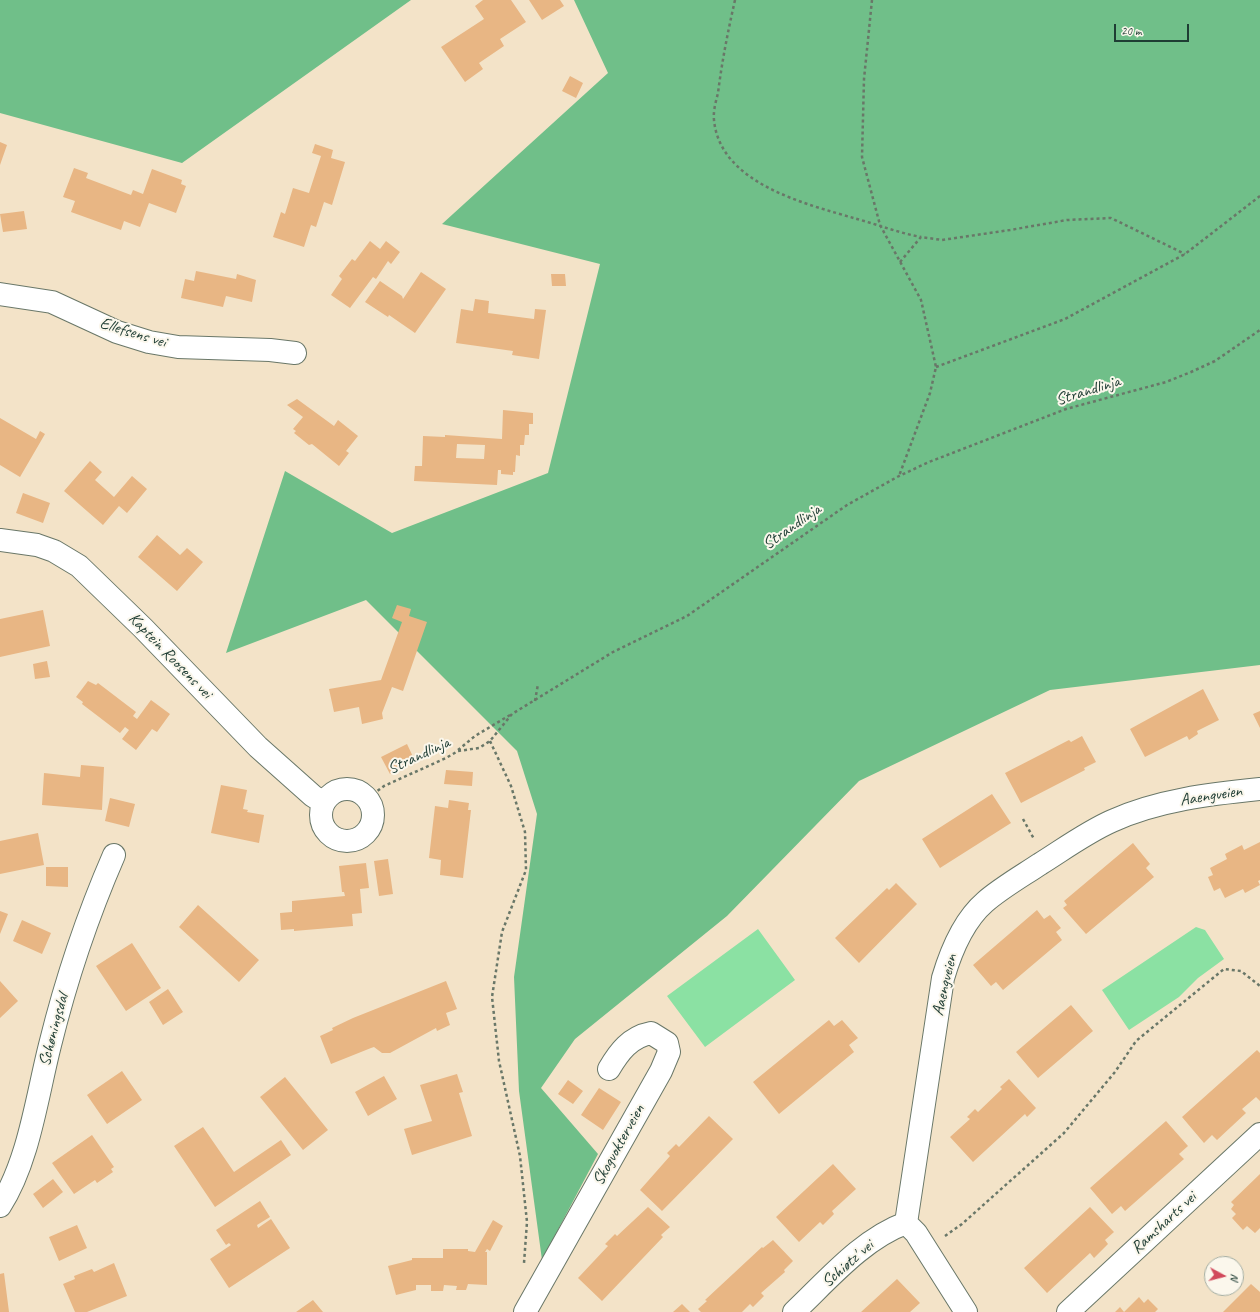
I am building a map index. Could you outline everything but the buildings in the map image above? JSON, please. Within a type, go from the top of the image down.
[{"type":"street","name":"Ellefsens vei","points":[[0,294],[52,302],[117,332],[149,342],[178,346],[270,350],[295,353]]},
{"type":"street","name":"Kaptein Roosens vei","points":[[0,540],[37,545],[54,551],[80,566],[143,628],[258,747],[289,776],[324,803]]},
{"type":"street","points":[[350,789],[360,792],[368,798],[372,807],[373,817],[370,827],[364,835],[355,840],[345,841],[335,838],[327,832],[322,823],[321,812],[324,803],[331,794],[340,790],[350,789]]},
{"type":"street","name":"Aaengveien","points":[[906,1223],[943,978],[949,959],[958,939],[984,902],[1092,831],[1113,820],[1172,802],[1215,794],[1260,789]]},
{"type":"street","name":"Schøningsdal","points":[[0,1206],[10,1191],[24,1151],[50,1043],[84,928],[114,856]]},
{"type":"street","name":"Skogvokterveien","points":[[526,1312],[661,1071],[669,1052],[667,1043],[651,1033],[640,1035],[624,1046],[609,1069]]},
{"type":"street","name":"Ramsharts vei","points":[[1068,1312],[1260,1134]]},
{"type":"street","points":[[906,1223],[916,1233],[927,1248],[966,1312]]},
{"type":"street","name":"Schiøtz' vei","points":[[794,1312],[851,1259],[889,1229],[906,1223]]},
{"type":"path","points":[[735,0],[723,59],[714,119],[721,146],[742,170],[769,189],[825,209],[905,234],[942,240],[1067,220],[1111,218],[1185,254]]},
{"type":"path","points":[[872,0],[864,79],[862,157],[880,225],[921,300],[936,367],[930,393],[899,476]]},
{"type":"path","points":[[936,367],[1065,320],[1185,254],[1260,196]]},
{"type":"path","points":[[900,262],[921,237]]},
{"type":"path","name":"Strandlinja","points":[[368,798],[384,786],[446,758],[458,750],[479,748],[490,741],[512,714],[613,652],[687,616],[847,504],[899,476],[929,462],[1066,409],[1166,382],[1191,372],[1215,360],[1260,330]]},
{"type":"path","points":[[535,701],[538,684]]},
{"type":"path","points":[[458,750],[475,736],[512,714]]},
{"type":"path","points":[[490,741],[511,786],[525,832],[526,870],[502,932],[492,997],[499,1061],[520,1156],[527,1222],[524,1269]]},
{"type":"path","points":[[927,1248],[962,1224],[1064,1133],[1115,1072],[1136,1041],[1224,969],[1241,971],[1260,986]]},
{"type":"green space","points":[[0,0],[411,0],[182,163],[0,113]]},
{"type":"green space","points":[[574,0],[1260,0],[1260,665],[1050,690],[859,781],[727,916],[575,1039],[541,1088],[598,1154],[542,1260],[519,1091],[514,977],[537,814],[517,751],[366,600],[226,653],[285,471],[392,533],[548,473],[600,264],[442,224],[608,73]]},
{"type":"green space","points":[[1196,927],[1205,930],[1224,959],[1198,978],[1179,997],[1129,1030],[1102,990]]},
{"type":"green space","points":[[758,929],[795,980],[705,1047],[667,996]]}]
